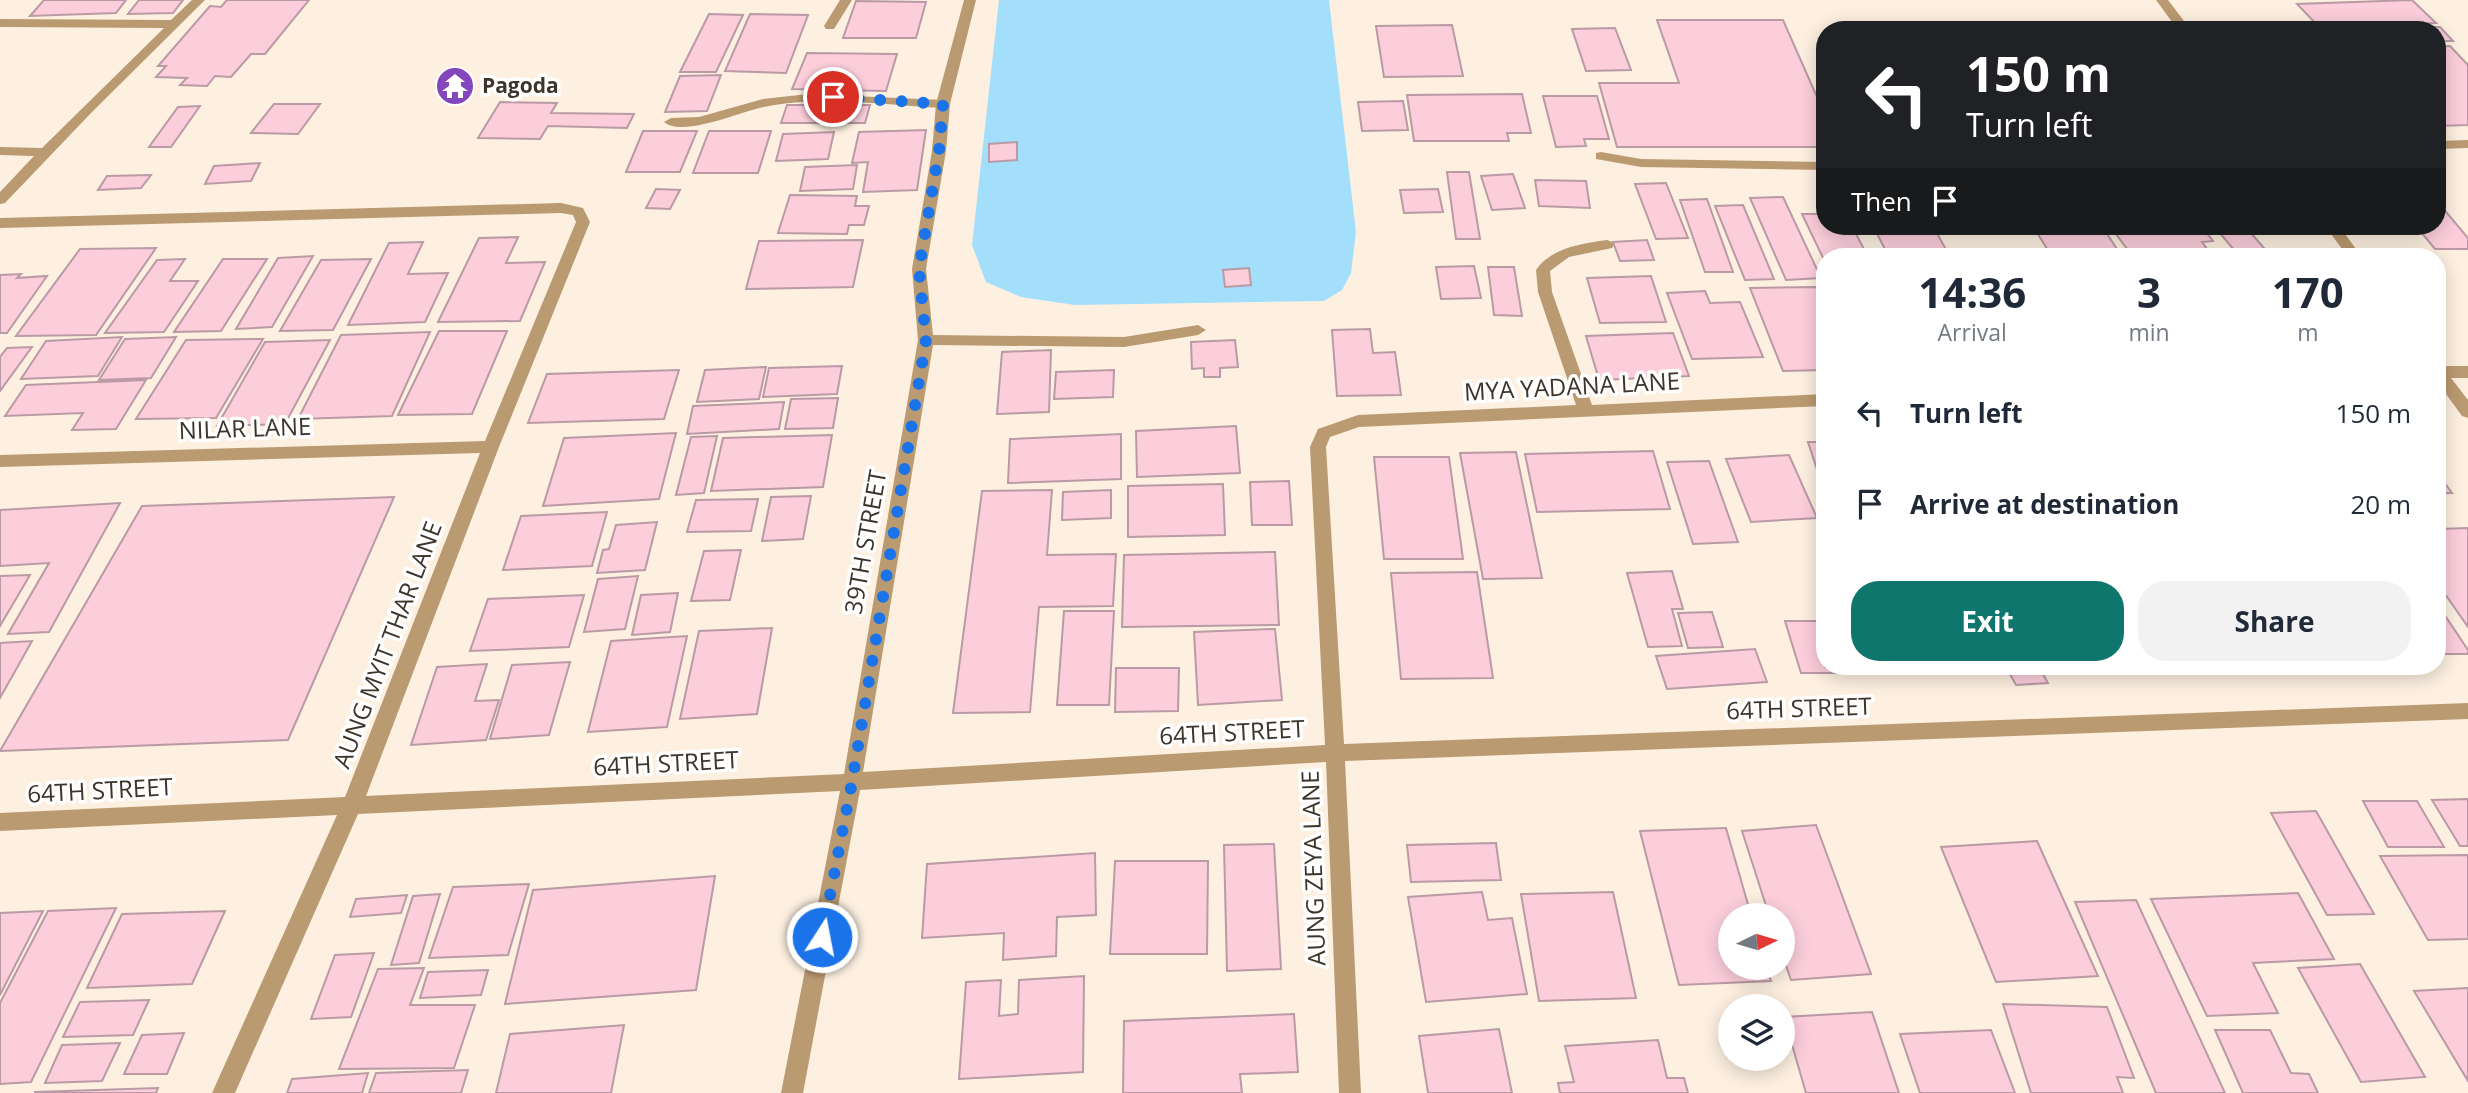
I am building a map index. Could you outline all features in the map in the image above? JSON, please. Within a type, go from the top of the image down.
[{"type":"street","points":[[0,200],[199,0]]},
{"type":"street","points":[[830,26],[846,0]]},
{"type":"street","name":"39TH STREET","points":[[792,1093],[852,782],[926,340],[919,269],[939,151],[943,104],[970,0]]},
{"type":"street","points":[[2162,0],[2178,21]]},
{"type":"street","points":[[0,23],[175,24]]},
{"type":"street","points":[[671,122],[700,121],[763,103],[808,98],[833,97],[943,104]]},
{"type":"street","points":[[2446,145],[2468,144]]},
{"type":"street","points":[[0,151],[45,152]]},
{"type":"street","points":[[1601,156],[1641,163],[1816,166]]},
{"type":"street","name":"AUNG MYIT THAR LANE","points":[[0,223],[561,208],[578,211],[583,222],[491,447],[352,805],[223,1093]]},
{"type":"street","points":[[1586,411],[1545,292],[1543,270],[1553,258],[1569,251],[1607,245]]},
{"type":"street","points":[[926,340],[1124,342],[1198,330]]},
{"type":"street","points":[[2446,373],[2468,372]]},
{"type":"street","points":[[2446,383],[2468,412]]},
{"type":"street","name":"MYA YADANA LANE","points":[[1324,433],[1358,421],[1816,400]]},
{"type":"street","name":"AUNG ZEYA LANE","points":[[1324,433],[1318,447],[1350,1093]]},
{"type":"street","name":"NILAR LANE","points":[[0,461],[491,447]]},
{"type":"street","name":"64TH STREET","points":[[0,822],[852,782],[1335,753],[2468,711]]},
{"type":"water","points":[[999,0],[1329,0],[1356,232],[1351,273],[1342,290],[1324,301],[1075,305],[1021,297],[986,282],[972,245]]},
{"type":"building","points":[[44,0],[126,0],[116,13],[30,16]]},
{"type":"building","points":[[139,0],[183,0],[173,13],[128,14]]},
{"type":"building","points":[[227,0],[309,0],[265,54],[251,54],[231,77],[215,76],[207,86],[180,85],[187,78],[156,77],[166,66],[158,66],[210,6],[221,7]]},
{"type":"building","points":[[2412,0],[2434,21],[2313,21],[2297,4]]},
{"type":"building","points":[[856,1],[926,2],[916,38],[843,38]]},
{"type":"building","points":[[709,14],[743,15],[716,72],[680,72]]},
{"type":"building","points":[[750,14],[808,15],[786,73],[725,71]]},
{"type":"building","points":[[1657,20],[1783,20],[1816,95],[1816,147],[1617,147],[1599,83],[1679,83]]},
{"type":"building","points":[[1452,25],[1463,76],[1384,77],[1376,26]]},
{"type":"building","points":[[1615,28],[1631,70],[1586,71],[1572,29]]},
{"type":"building","points":[[2446,46],[2450,46],[2468,65],[2468,125],[2446,126]]},
{"type":"building","points":[[807,53],[897,54],[886,91],[792,89]]},
{"type":"building","points":[[721,75],[707,111],[665,112],[680,76]]},
{"type":"building","points":[[1522,94],[1531,133],[1507,133],[1509,141],[1414,141],[1407,95]]},
{"type":"building","points":[[1543,96],[1597,96],[1609,139],[1584,139],[1586,146],[1556,147]]},
{"type":"building","points":[[1403,101],[1408,130],[1362,131],[1358,102]]},
{"type":"building","points":[[500,102],[557,103],[551,113],[634,114],[627,128],[548,126],[540,139],[478,138]]},
{"type":"building","points":[[274,104],[320,104],[298,134],[251,133]]},
{"type":"building","points":[[787,105],[870,105],[865,123],[781,123]]},
{"type":"building","points":[[200,106],[171,147],[149,147],[178,107]]},
{"type":"building","points":[[926,130],[917,190],[863,192],[868,162],[852,163],[859,132]]},
{"type":"building","points":[[643,131],[697,131],[680,172],[626,172]]},
{"type":"building","points":[[709,131],[771,131],[758,173],[693,173]]},
{"type":"building","points":[[834,132],[828,159],[776,161],[783,134]]},
{"type":"building","points":[[1017,142],[1017,160],[989,162],[989,144]]},
{"type":"building","points":[[260,163],[251,181],[205,184],[214,166]]},
{"type":"building","points":[[857,165],[853,189],[800,191],[805,167]]},
{"type":"building","points":[[1447,172],[1469,172],[1480,239],[1456,239]]},
{"type":"building","points":[[1513,174],[1525,208],[1492,210],[1481,176]]},
{"type":"building","points":[[151,175],[141,188],[98,190],[107,176]]},
{"type":"building","points":[[1535,180],[1586,181],[1590,208],[1539,206]]},
{"type":"building","points":[[1666,183],[1688,238],[1656,239],[1635,184]]},
{"type":"building","points":[[656,189],[680,190],[670,209],[646,208]]},
{"type":"building","points":[[1438,189],[1443,212],[1404,213],[1400,190]]},
{"type":"building","points":[[790,195],[857,196],[855,206],[869,206],[864,225],[849,225],[847,234],[778,233]]},
{"type":"building","points":[[1783,197],[1816,267],[1816,278],[1786,280],[1750,198]]},
{"type":"building","points":[[1707,199],[1733,272],[1705,272],[1680,200]]},
{"type":"building","points":[[1743,205],[1774,279],[1745,280],[1715,206]]},
{"type":"building","points":[[2446,212],[2468,238],[2468,249],[2434,248],[2423,235],[2446,235]]},
{"type":"building","points":[[1802,214],[1816,214],[1816,235],[1857,235],[1863,248],[1818,248]]},
{"type":"building","points":[[1878,235],[1938,235],[1945,248],[1884,248]]},
{"type":"building","points":[[2039,235],[2108,235],[2116,248],[2046,248]]},
{"type":"building","points":[[2117,235],[2208,235],[2213,241],[2202,242],[2206,248],[2126,248]]},
{"type":"building","points":[[2222,235],[2253,235],[2264,248],[2232,248]]},
{"type":"building","points":[[518,237],[506,263],[545,262],[520,321],[438,322],[479,238]]},
{"type":"building","points":[[863,240],[853,287],[746,289],[759,241]]},
{"type":"building","points":[[1647,240],[1654,260],[1620,261],[1613,242]]},
{"type":"building","points":[[423,242],[408,274],[448,273],[425,322],[348,325],[389,243]]},
{"type":"building","points":[[156,248],[96,335],[16,336],[80,249]]},
{"type":"building","points":[[313,256],[272,327],[236,329],[278,258]]},
{"type":"building","points":[[185,259],[170,281],[198,281],[164,332],[105,333],[157,260]]},
{"type":"building","points":[[223,259],[267,259],[221,331],[174,332]]},
{"type":"building","points":[[371,259],[333,330],[280,331],[321,260]]},
{"type":"building","points":[[1474,266],[1481,298],[1441,299],[1436,267]]},
{"type":"building","points":[[1488,267],[1514,267],[1522,316],[1494,315]]},
{"type":"building","points":[[1249,268],[1251,285],[1225,287],[1223,270]]},
{"type":"building","points":[[21,274],[17,278],[47,276],[7,333],[0,333],[0,275]]},
{"type":"building","points":[[1651,276],[1666,322],[1600,323],[1587,278]]},
{"type":"building","points":[[1816,287],[1816,370],[1783,371],[1750,288]]},
{"type":"building","points":[[1705,291],[1710,303],[1740,302],[1763,357],[1692,359],[1667,293]]},
{"type":"building","points":[[1370,329],[1373,353],[1395,352],[1401,395],[1337,396],[1332,330]]},
{"type":"building","points":[[439,331],[507,331],[472,414],[398,415]]},
{"type":"building","points":[[430,332],[392,416],[298,419],[341,335]]},
{"type":"building","points":[[1673,333],[1689,376],[1599,380],[1586,336]]},
{"type":"building","points":[[122,337],[98,376],[21,379],[46,341]]},
{"type":"building","points":[[176,337],[151,378],[99,380],[125,339]]},
{"type":"building","points":[[263,339],[216,418],[136,419],[186,340]]},
{"type":"building","points":[[330,340],[285,424],[217,426],[265,342]]},
{"type":"building","points":[[1235,340],[1238,367],[1220,368],[1220,377],[1204,377],[1204,368],[1192,369],[1191,342]]},
{"type":"building","points":[[32,347],[0,391],[0,357],[7,348]]},
{"type":"building","points":[[1051,350],[1049,412],[997,414],[1002,352]]},
{"type":"building","points":[[842,366],[837,394],[763,397],[769,368]]},
{"type":"building","points":[[766,367],[759,399],[697,402],[705,370]]},
{"type":"building","points":[[679,370],[664,419],[528,423],[547,374]]},
{"type":"building","points":[[1114,370],[1113,397],[1054,399],[1056,372]]},
{"type":"building","points":[[146,380],[116,429],[72,430],[83,413],[5,416],[26,385]]},
{"type":"building","points":[[838,398],[833,428],[785,429],[791,399]]},
{"type":"building","points":[[784,402],[779,429],[687,434],[693,406]]},
{"type":"building","points":[[1236,426],[1240,473],[1137,477],[1136,431]]},
{"type":"building","points":[[676,433],[659,499],[543,506],[564,438]]},
{"type":"building","points":[[1121,434],[1121,479],[1008,483],[1010,439]]},
{"type":"building","points":[[832,435],[823,487],[711,491],[723,438]]},
{"type":"building","points":[[717,436],[704,493],[676,495],[691,437]]},
{"type":"building","points":[[1808,442],[1816,442],[1816,466]]},
{"type":"building","points":[[1653,451],[1670,509],[1537,512],[1525,454]]},
{"type":"building","points":[[1516,452],[1542,578],[1483,579],[1460,453]]},
{"type":"building","points":[[1789,455],[1816,518],[1751,522],[1726,459]]},
{"type":"building","points":[[1374,457],[1449,457],[1463,559],[1384,559]]},
{"type":"building","points":[[1709,461],[1738,542],[1693,544],[1667,462]]},
{"type":"building","points":[[1289,481],[1292,525],[1252,525],[1250,482]]},
{"type":"building","points":[[1223,484],[1225,535],[1128,537],[1128,486]]},
{"type":"building","points":[[1052,490],[1047,555],[1116,554],[1113,606],[1039,607],[1030,712],[953,713],[982,491]]},
{"type":"building","points":[[1111,490],[1111,518],[1062,520],[1063,492]]},
{"type":"building","points":[[811,496],[803,539],[762,541],[771,497]]},
{"type":"building","points":[[394,497],[288,740],[0,751],[142,506]]},
{"type":"building","points":[[758,499],[751,531],[687,532],[696,500]]},
{"type":"building","points":[[120,503],[49,632],[8,634],[49,563],[0,566],[0,510]]},
{"type":"building","points":[[607,512],[592,566],[503,570],[521,516]]},
{"type":"building","points":[[657,522],[645,570],[597,573],[603,550],[609,549],[616,525]]},
{"type":"building","points":[[2468,528],[2468,627],[2446,595],[2446,529]]},
{"type":"building","points":[[741,550],[730,600],[691,601],[704,551]]},
{"type":"building","points":[[1275,552],[1279,625],[1122,627],[1124,555]]},
{"type":"building","points":[[1672,571],[1683,609],[1672,609],[1682,646],[1648,647],[1627,573]]},
{"type":"building","points":[[1477,572],[1493,678],[1401,679],[1391,573]]},
{"type":"building","points":[[30,575],[0,626],[0,576]]},
{"type":"building","points":[[638,576],[625,629],[584,632],[598,579]]},
{"type":"building","points":[[678,593],[670,632],[632,635],[641,595]]},
{"type":"building","points":[[584,595],[569,647],[470,651],[488,599]]},
{"type":"building","points":[[1064,611],[1114,611],[1109,705],[1057,705]]},
{"type":"building","points":[[1712,612],[1723,647],[1688,648],[1678,613]]},
{"type":"building","points":[[2446,617],[2468,650],[2468,654],[2446,654]]},
{"type":"building","points":[[1785,621],[1816,621],[1816,673],[1801,673]]},
{"type":"building","points":[[772,628],[757,714],[680,719],[699,631]]},
{"type":"building","points":[[1275,629],[1282,700],[1198,705],[1194,632]]},
{"type":"building","points":[[687,636],[667,727],[588,732],[611,641]]},
{"type":"building","points":[[32,641],[0,698],[0,643]]},
{"type":"building","points":[[1755,649],[1767,682],[1667,689],[1656,656]]},
{"type":"building","points":[[570,662],[549,735],[490,739],[512,665]]},
{"type":"building","points":[[487,664],[475,701],[499,700],[486,740],[411,745],[437,667]]},
{"type":"building","points":[[1116,668],[1179,668],[1178,711],[1115,712]]},
{"type":"building","points":[[2010,675],[2044,675],[2048,683],[2016,685]]},
{"type":"building","points":[[2468,799],[2468,846],[2460,846],[2432,800]]},
{"type":"building","points":[[2363,801],[2417,801],[2444,847],[2388,847]]},
{"type":"building","points":[[2316,811],[2374,914],[2327,915],[2271,813]]},
{"type":"building","points":[[1816,825],[1871,974],[1796,980],[1796,903],[1765,903],[1742,831]]},
{"type":"building","points":[[1726,828],[1748,903],[1718,903],[1718,980],[1771,981],[1679,985],[1640,831]]},
{"type":"building","points":[[2037,841],[2098,976],[1996,982],[1941,847]]},
{"type":"building","points":[[1496,843],[1501,880],[1411,882],[1407,845]]},
{"type":"building","points":[[1274,844],[1281,969],[1227,971],[1224,845]]},
{"type":"building","points":[[1095,853],[1096,915],[1057,917],[1056,956],[1003,960],[1004,933],[922,938],[927,864]]},
{"type":"building","points":[[2468,855],[2468,939],[2428,940],[2380,856]]},
{"type":"building","points":[[1115,861],[1208,861],[1207,954],[1110,954]]},
{"type":"building","points":[[715,876],[696,990],[505,1004],[533,890]]},
{"type":"building","points":[[529,884],[508,955],[429,958],[453,887]]},
{"type":"building","points":[[1482,892],[1488,920],[1512,918],[1527,994],[1426,1002],[1408,897]]},
{"type":"building","points":[[1613,892],[1636,998],[1539,1001],[1521,894]]},
{"type":"building","points":[[2298,893],[2334,959],[2253,963],[2278,1013],[2207,1016],[2151,899]]},
{"type":"building","points":[[440,894],[419,963],[391,965],[413,896]]},
{"type":"building","points":[[407,895],[401,913],[350,917],[356,899]]},
{"type":"building","points":[[2136,900],[2225,1093],[2156,1093],[2075,902]]},
{"type":"building","points":[[116,908],[31,1082],[0,1084],[0,1003],[48,911]]},
{"type":"building","points":[[43,911],[0,995],[0,913]]},
{"type":"building","points":[[225,911],[192,984],[87,988],[122,914]]},
{"type":"building","points":[[374,953],[351,1017],[311,1019],[335,955]]},
{"type":"building","points":[[2360,964],[2425,1077],[2361,1082],[2298,968]]},
{"type":"building","points":[[424,968],[410,1005],[475,1005],[454,1068],[339,1069],[378,969]]},
{"type":"building","points":[[488,970],[481,995],[420,998],[428,972]]},
{"type":"building","points":[[1084,976],[1083,1072],[959,1079],[966,982],[1001,980],[999,1016],[1018,1014],[1019,980]]},
{"type":"building","points":[[2468,988],[2468,1081],[2414,991]]},
{"type":"building","points":[[149,1000],[133,1035],[63,1037],[80,1002]]},
{"type":"building","points":[[2003,1004],[2107,1007],[2134,1078],[2117,1077],[2123,1093],[2031,1093]]},
{"type":"building","points":[[1872,1012],[1899,1093],[1806,1093],[1795,1055],[1795,1016]]},
{"type":"building","points":[[1294,1014],[1298,1072],[1240,1074],[1242,1093],[1123,1093],[1124,1021]]},
{"type":"building","points":[[624,1025],[611,1093],[496,1093],[510,1034]]},
{"type":"building","points":[[1499,1029],[1512,1093],[1428,1093],[1419,1036]]},
{"type":"building","points":[[1991,1030],[2015,1093],[1920,1093],[1900,1034]]},
{"type":"building","points":[[2215,1030],[2270,1030],[2291,1073],[2309,1074],[2318,1093],[2243,1093]]},
{"type":"building","points":[[184,1033],[167,1074],[124,1074],[142,1035]]},
{"type":"building","points":[[1658,1040],[1667,1078],[1684,1078],[1688,1093],[1560,1093],[1558,1083],[1574,1082],[1565,1046]]},
{"type":"building","points":[[120,1043],[102,1081],[45,1083],[62,1045]]},
{"type":"building","points":[[468,1070],[461,1093],[369,1093],[376,1073]]},
{"type":"building","points":[[368,1073],[362,1093],[287,1093],[292,1079]]},
{"type":"building","points":[[158,1088],[156,1093],[35,1093],[35,1092]]},
{"type":"place","name":"Pagoda","points":[[455,86]]},
{"type":"route","points":[[822,937],[852,782],[926,340],[919,269],[939,151],[943,104],[833,97]]}]
